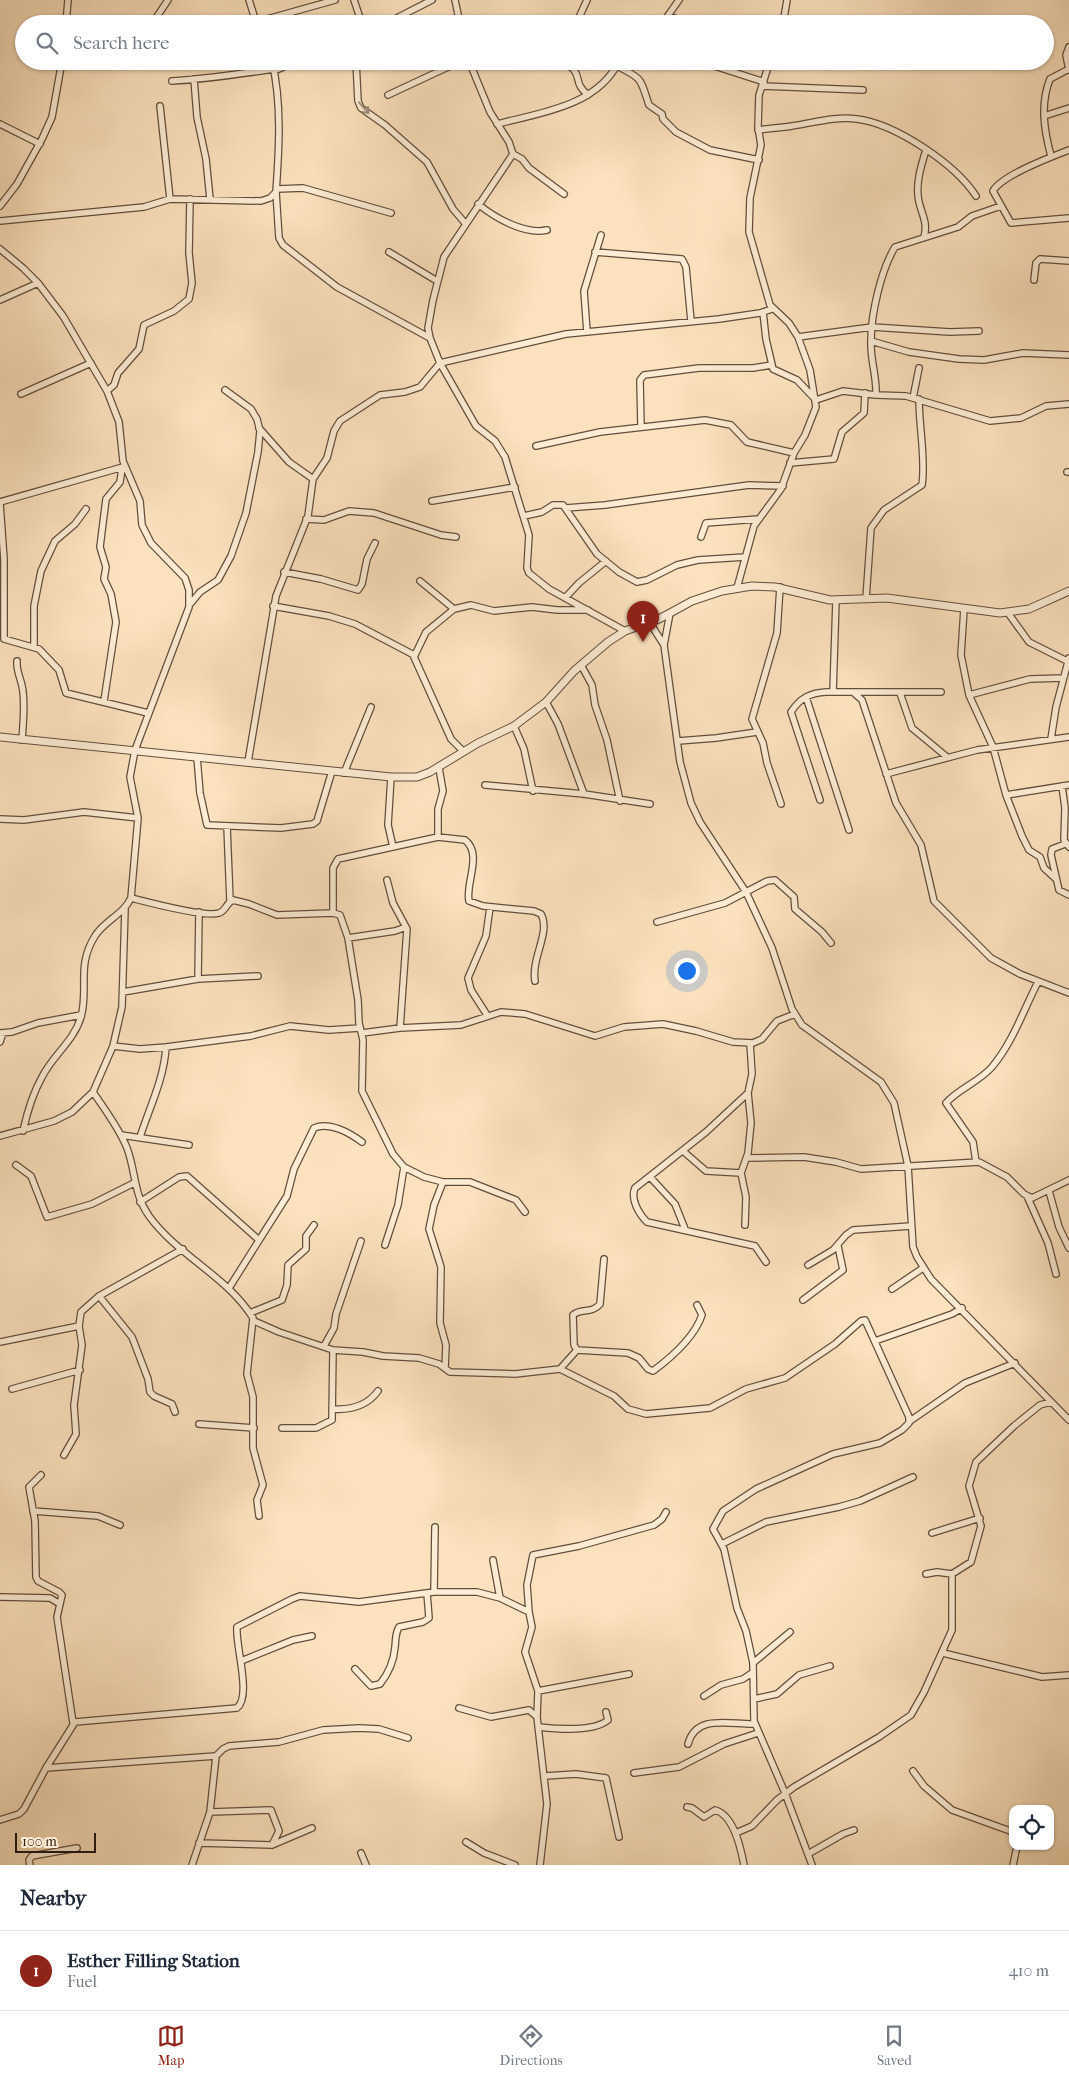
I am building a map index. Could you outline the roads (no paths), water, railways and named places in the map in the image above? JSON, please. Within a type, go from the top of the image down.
[{"type":"street","points":[[67,15],[68,0]]},
{"type":"street","points":[[158,15],[168,0]]},
{"type":"street","points":[[249,0],[253,15]]},
{"type":"street","points":[[285,15],[335,0]]},
{"type":"street","points":[[354,0],[359,15]]},
{"type":"street","points":[[403,15],[432,0]]},
{"type":"street","points":[[455,0],[458,15]]},
{"type":"street","points":[[580,15],[587,0]]},
{"type":"street","points":[[670,15],[679,0]]},
{"type":"street","points":[[784,15],[787,0]]},
{"type":"street","points":[[1051,156],[1044,116],[1045,98],[1050,79],[1069,70],[1066,55],[1069,47]]},
{"type":"street","points":[[0,206],[17,184],[40,144],[52,117],[60,70]]},
{"type":"street","points":[[172,81],[274,70],[278,107],[277,190],[279,238],[283,245],[337,287],[430,338]]},
{"type":"street","points":[[356,70],[358,101],[361,108],[385,125],[427,162],[453,209],[465,223]]},
{"type":"street","points":[[388,95],[442,70]]},
{"type":"street","points":[[471,70],[490,112],[509,142],[513,154],[522,159],[529,168],[564,194]]},
{"type":"street","points":[[574,70],[579,87],[588,95]]},
{"type":"street","points":[[497,124],[548,111],[588,95],[608,78],[613,70]]},
{"type":"street","points":[[627,70],[641,80],[646,90],[649,105],[662,114],[663,119],[676,132],[710,150],[759,160]]},
{"type":"street","points":[[725,70],[763,84],[863,90]]},
{"type":"street","points":[[737,588],[752,530],[783,486],[794,453],[813,419],[816,400],[810,370],[798,337],[786,320],[772,309],[767,299],[749,232],[750,198],[761,145],[758,130],[760,95],[767,70]]},
{"type":"street","points":[[194,79],[197,117],[206,159],[210,199]]},
{"type":"street","points":[[160,106],[170,199]]},
{"type":"street","points":[[1044,116],[1069,108]]},
{"type":"street","points":[[758,130],[827,120],[857,119],[893,130],[926,150],[959,175],[976,196]]},
{"type":"street","points":[[0,124],[40,144]]},
{"type":"street","points":[[924,237],[926,225],[918,194],[919,173],[926,150]]},
{"type":"street","points":[[1069,150],[1051,156],[998,184],[993,191],[1011,223],[1069,218]]},
{"type":"street","points":[[513,154],[444,257],[437,281],[428,328],[430,338],[440,363],[476,426],[500,447],[516,487],[530,538],[528,570],[538,581],[625,631]]},
{"type":"street","points":[[0,221],[144,207],[170,199],[261,201],[270,198],[277,190],[303,188],[392,213]]},
{"type":"street","points":[[107,391],[114,385],[118,373],[139,349],[144,325],[174,310],[189,299],[192,283],[189,253],[190,199]]},
{"type":"street","points":[[478,204],[493,214],[528,230],[536,232],[547,230]]},
{"type":"street","points":[[876,395],[876,371],[871,341],[872,327],[880,289],[893,250],[897,245],[958,227],[972,216],[1001,206]]},
{"type":"street","points":[[587,332],[583,294],[601,235]]},
{"type":"street","points":[[0,249],[38,283],[62,316],[107,391],[119,422],[123,466],[120,482],[105,501],[100,547],[106,567],[104,579],[111,594],[116,615],[104,701]]},
{"type":"street","points":[[389,252],[437,281]]},
{"type":"street","points":[[595,252],[682,259],[686,267],[691,321]]},
{"type":"street","points":[[1034,280],[1036,263],[1040,259],[1069,262]]},
{"type":"street","points":[[0,300],[38,283]]},
{"type":"street","points":[[248,762],[273,606],[284,572],[306,519],[313,479],[327,458],[334,431],[340,421],[380,395],[405,392],[420,387],[440,363],[553,336],[691,321],[763,312],[772,309]]},
{"type":"street","points":[[763,312],[772,365],[779,373],[797,380],[816,400]]},
{"type":"street","points":[[798,337],[872,327],[950,332],[979,331]]},
{"type":"street","points":[[871,341],[909,352],[959,360],[984,360],[1023,353],[1069,354]]},
{"type":"street","points":[[21,394],[91,363]]},
{"type":"street","points":[[641,427],[640,380],[644,375],[700,368],[753,368],[772,365]]},
{"type":"street","points":[[866,599],[871,528],[884,510],[922,485],[924,475],[916,398],[919,368]]},
{"type":"street","points":[[23,1130],[26,1117],[42,1077],[76,1032],[81,1015],[82,973],[89,948],[96,934],[125,909],[131,898],[138,818],[130,777],[135,750],[148,714],[189,607],[200,592],[218,580],[230,556],[246,513],[258,452],[259,428],[257,419],[250,409],[225,390]]},
{"type":"street","points":[[816,400],[843,391],[916,398],[948,410],[990,420],[1021,418],[1046,406],[1069,404]]},
{"type":"street","points":[[790,463],[834,459],[842,432],[864,413],[865,393]]},
{"type":"street","points":[[536,446],[591,433],[700,420],[733,426],[739,436],[747,442],[794,453]]},
{"type":"street","points":[[259,428],[289,462],[313,479]]},
{"type":"street","points":[[123,466],[0,503],[4,640],[34,647],[59,670],[64,679],[65,692],[148,714]]},
{"type":"street","points":[[123,466],[140,501],[142,522],[151,543],[186,580],[190,594],[189,607]]},
{"type":"street","points":[[566,508],[605,505],[749,485],[783,486]]},
{"type":"street","points":[[432,501],[516,487]]},
{"type":"street","points":[[524,516],[542,512],[554,505],[563,505],[586,540],[606,561],[628,578],[640,582],[677,565],[698,560],[745,557]]},
{"type":"street","points":[[34,647],[34,606],[41,571],[55,541],[75,524],[86,509]]},
{"type":"street","points":[[306,519],[324,520],[348,511],[374,513],[442,535],[456,537]]},
{"type":"street","points":[[701,537],[706,523],[758,519]]},
{"type":"street","points":[[284,572],[321,579],[358,590],[362,584],[366,559],[375,543]]},
{"type":"street","points":[[566,598],[582,580],[606,561]]},
{"type":"street","points":[[420,581],[454,609]]},
{"type":"street","points":[[780,587],[777,633],[752,719],[764,743],[767,763],[781,804]]},
{"type":"street","points":[[0,738],[135,750],[344,773],[391,777],[417,776],[439,768],[463,751],[514,726],[546,702],[581,665],[608,642],[625,631],[650,623],[692,600],[737,588],[780,587],[836,601],[883,598],[1008,613],[1030,609],[1069,593]]},
{"type":"street","points":[[833,692],[836,601]]},
{"type":"street","points":[[414,655],[426,632],[454,609],[471,605],[494,611],[532,607],[557,610],[590,610]]},
{"type":"street","points":[[273,606],[328,616],[355,624],[414,655],[451,738],[463,751]]},
{"type":"street","points":[[964,609],[961,655],[969,695],[993,747],[1006,794],[1029,850],[1040,857],[1044,868],[1056,879]]},
{"type":"street","points":[[670,612],[664,645],[681,768],[696,814],[746,892],[772,948],[795,1014],[802,1024],[880,1082],[889,1093],[898,1114],[908,1166],[914,1251],[923,1268],[1069,1420]]},
{"type":"street","points":[[1008,613],[1029,642],[1068,660],[1051,739]]},
{"type":"street","points":[[650,623],[664,645]]},
{"type":"street","points":[[17,661],[16,670],[21,682],[24,700],[22,740]]},
{"type":"street","points":[[581,665],[592,685],[595,705],[607,740],[620,800]]},
{"type":"street","points":[[969,695],[1030,679],[1063,678]]},
{"type":"street","points":[[820,800],[791,712],[806,696],[811,693],[833,692],[941,692]]},
{"type":"street","points":[[854,693],[862,700],[901,814],[921,845],[934,901],[991,958],[1038,982],[1069,993]]},
{"type":"street","points":[[900,693],[912,728],[947,757]]},
{"type":"street","points":[[806,696],[849,830]]},
{"type":"street","points":[[546,702],[558,724],[584,794]]},
{"type":"street","points":[[344,773],[370,707]]},
{"type":"street","points":[[514,726],[524,750],[533,791]]},
{"type":"street","points":[[678,741],[757,732]]},
{"type":"street","points":[[886,774],[947,757],[993,747],[1069,738]]},
{"type":"street","points":[[197,757],[206,824],[282,828],[313,824],[316,821],[332,771]]},
{"type":"street","points":[[438,837],[438,809],[443,791],[439,768]]},
{"type":"street","points":[[391,777],[388,825],[393,847]]},
{"type":"street","points":[[1006,794],[1069,785]]},
{"type":"street","points":[[485,786],[584,794],[650,804]]},
{"type":"street","points":[[1062,786],[1067,846],[1051,851],[1060,891],[1069,895]]},
{"type":"street","points":[[0,819],[24,820],[84,812],[138,818]]},
{"type":"street","points":[[131,898],[199,912],[217,914],[226,909],[230,901],[227,826]]},
{"type":"street","points":[[333,913],[331,884],[336,862],[347,856],[438,837],[467,840],[471,848],[472,873],[468,898],[470,902],[490,907],[534,911],[541,914],[545,926],[534,960],[535,981]]},
{"type":"street","points":[[387,880],[393,903],[406,926],[405,984],[400,1028]]},
{"type":"street","points":[[657,922],[725,903],[767,881],[779,882],[794,897],[796,909],[822,932],[831,943]]},
{"type":"street","points":[[230,901],[249,904],[277,915],[333,913],[342,917],[348,938],[358,1000],[361,1031],[362,1091],[394,1154],[404,1166],[424,1177],[443,1182],[470,1182],[516,1200],[525,1212]]},
{"type":"street","points":[[487,1015],[471,990],[468,978],[482,947],[489,924],[490,907]]},
{"type":"street","points":[[0,1136],[54,1122],[72,1112],[93,1092],[112,1046],[122,1007],[125,909]]},
{"type":"street","points":[[198,979],[199,912]]},
{"type":"street","points":[[348,938],[395,931],[406,926]]},
{"type":"street","points":[[123,992],[198,979],[258,976]]},
{"type":"street","points":[[976,1162],[971,1139],[946,1103],[992,1067],[1012,1039],[1025,1005],[1038,982]]},
{"type":"street","points":[[112,1046],[140,1049],[166,1047],[251,1036],[290,1026],[361,1031],[461,1025],[501,1012],[521,1014],[595,1036],[624,1027],[663,1024],[733,1042],[750,1043],[762,1039],[777,1021],[795,1014]]},
{"type":"street","points":[[0,1042],[2,1033],[81,1015]]},
{"type":"street","points":[[745,1225],[746,1197],[741,1173],[747,1158],[751,1123],[748,1093],[752,1074],[750,1043]]},
{"type":"street","points":[[140,1136],[157,1094],[164,1067],[166,1047]]},
{"type":"street","points":[[93,1092],[121,1135],[127,1148],[140,1202],[156,1225],[229,1288],[250,1313],[254,1321],[247,1374],[253,1398],[255,1461],[263,1486],[256,1500],[259,1516]]},
{"type":"street","points":[[748,1093],[732,1110],[633,1190],[634,1200],[644,1219],[657,1225],[685,1229],[755,1246],[766,1262]]},
{"type":"street","points":[[229,1288],[286,1196],[294,1169],[314,1128],[324,1126],[346,1132],[362,1142]]},
{"type":"street","points":[[121,1135],[140,1136],[188,1145]]},
{"type":"street","points":[[683,1151],[706,1171],[741,1173]]},
{"type":"street","points":[[747,1158],[804,1157],[836,1162],[856,1169],[976,1162],[1008,1176],[1028,1196],[1048,1243],[1056,1274]]},
{"type":"street","points":[[16,1165],[31,1176],[47,1217],[92,1204],[134,1183]]},
{"type":"street","points":[[385,1245],[398,1205],[404,1166]]},
{"type":"street","points":[[140,1202],[179,1177],[188,1176],[259,1240]]},
{"type":"street","points":[[650,1177],[675,1204],[685,1229]]},
{"type":"street","points":[[1028,1196],[1036,1196],[1049,1191],[1069,1180]]},
{"type":"street","points":[[443,1182],[434,1205],[429,1229],[441,1267],[440,1324],[446,1345],[444,1368]]},
{"type":"street","points":[[1049,1191],[1059,1227],[1069,1248]]},
{"type":"street","points":[[250,1313],[282,1300],[287,1285],[288,1265],[306,1249],[306,1236],[314,1225]]},
{"type":"street","points":[[808,1265],[838,1246],[846,1235],[853,1230],[911,1226]]},
{"type":"street","points":[[324,1346],[334,1328],[336,1314],[362,1241]]},
{"type":"street","points":[[803,1300],[843,1270],[838,1246]]},
{"type":"street","points":[[64,1455],[76,1434],[75,1396],[82,1345],[81,1312],[99,1296],[183,1250]]},
{"type":"street","points":[[577,1350],[574,1345],[573,1315],[576,1312],[594,1310],[600,1304],[604,1259]]},
{"type":"street","points":[[892,1290],[923,1268]]},
{"type":"street","points":[[99,1296],[132,1337],[148,1379],[150,1392],[154,1396],[172,1404],[175,1412]]},
{"type":"street","points":[[560,1368],[577,1350],[628,1352],[639,1358],[652,1371],[677,1350],[695,1329],[702,1315],[697,1305]]},
{"type":"street","points":[[875,1341],[952,1314],[962,1308]]},
{"type":"street","points":[[254,1321],[279,1332],[333,1350],[419,1358],[432,1361],[444,1368],[459,1373],[505,1374],[560,1368],[614,1396],[628,1409],[646,1414],[710,1408],[746,1389],[777,1382],[791,1376],[863,1320],[875,1341],[910,1421]]},
{"type":"street","points":[[0,1342],[80,1326]]},
{"type":"street","points":[[282,1428],[322,1427],[332,1420],[334,1409],[333,1350]]},
{"type":"street","points":[[812,1865],[786,1793],[755,1724],[753,1663],[722,1544],[714,1529],[722,1512],[756,1489],[833,1454],[880,1443],[902,1430],[910,1421],[965,1383],[1015,1363]]},
{"type":"street","points":[[12,1389],[80,1370]]},
{"type":"street","points":[[334,1409],[348,1409],[367,1403],[378,1391]]},
{"type":"street","points":[[926,1574],[937,1572],[952,1574],[971,1562],[981,1526],[969,1486],[976,1462],[1014,1426],[1040,1405],[1051,1402]]},
{"type":"street","points":[[199,1424],[254,1428]]},
{"type":"street","points":[[0,1820],[19,1814],[24,1809],[73,1723],[57,1617],[61,1593],[36,1580],[33,1511],[29,1487],[41,1475]]},
{"type":"street","points":[[722,1544],[766,1522],[860,1501],[912,1477]]},
{"type":"street","points":[[33,1511],[98,1516],[120,1525]]},
{"type":"street","points":[[540,1865],[547,1814],[545,1776],[538,1717],[538,1691],[525,1652],[532,1627],[527,1584],[530,1560],[533,1555],[579,1546],[654,1524],[666,1512]]},
{"type":"street","points":[[932,1533],[980,1518]]},
{"type":"street","points":[[434,1592],[435,1526]]},
{"type":"street","points":[[493,1560],[500,1598]]},
{"type":"street","points":[[736,1833],[752,1826],[786,1793],[808,1778],[879,1737],[907,1718],[917,1704],[943,1653],[952,1630],[953,1619],[950,1603],[952,1574]]},
{"type":"street","points":[[73,1723],[238,1708],[242,1703],[241,1662],[237,1627],[296,1597],[359,1602],[434,1592],[478,1592],[500,1598],[529,1612]]},
{"type":"street","points":[[355,1670],[371,1686],[380,1684],[387,1674],[394,1655],[395,1634],[399,1627],[423,1622],[429,1618],[427,1593]]},
{"type":"street","points":[[0,1597],[50,1598],[60,1604]]},
{"type":"street","points":[[753,1663],[790,1632]]},
{"type":"street","points":[[241,1662],[290,1641],[312,1636]]},
{"type":"street","points":[[943,1653],[1042,1676],[1069,1675]]},
{"type":"street","points":[[754,1699],[777,1694],[798,1675],[830,1666]]},
{"type":"street","points":[[704,1696],[721,1684],[744,1679],[752,1673]]},
{"type":"street","points":[[538,1691],[630,1674]]},
{"type":"street","points":[[459,1708],[491,1717],[530,1710],[538,1717]]},
{"type":"street","points":[[539,1727],[570,1730],[602,1724],[608,1720],[606,1712]]},
{"type":"street","points":[[688,1744],[693,1732],[711,1722],[755,1724]]},
{"type":"street","points":[[192,1865],[210,1812],[216,1756],[223,1749],[229,1746],[279,1742],[323,1730],[379,1729],[408,1738]]},
{"type":"street","points":[[634,1773],[678,1767],[724,1744],[758,1733]]},
{"type":"street","points":[[46,1768],[216,1756]]},
{"type":"street","points":[[913,1771],[924,1786],[952,1810],[1009,1831]]},
{"type":"street","points":[[545,1776],[576,1774],[606,1778],[620,1837]]},
{"type":"street","points":[[687,1807],[692,1808],[704,1817],[718,1810],[736,1833],[744,1865]]},
{"type":"street","points":[[210,1812],[271,1810],[279,1831],[272,1844]]},
{"type":"street","points":[[200,1843],[272,1844],[312,1828]]},
{"type":"street","points":[[808,1854],[842,1834],[854,1830]]},
{"type":"street","points":[[466,1842],[490,1856],[515,1865]]},
{"type":"street","points":[[30,1865],[29,1860],[32,1856],[77,1848]]},
{"type":"street","points":[[1012,1865],[1016,1850]]},
{"type":"street","points":[[361,1853],[366,1865]]},
{"type":"place","name":"Esther Filling Station","points":[[643,642]]}]
